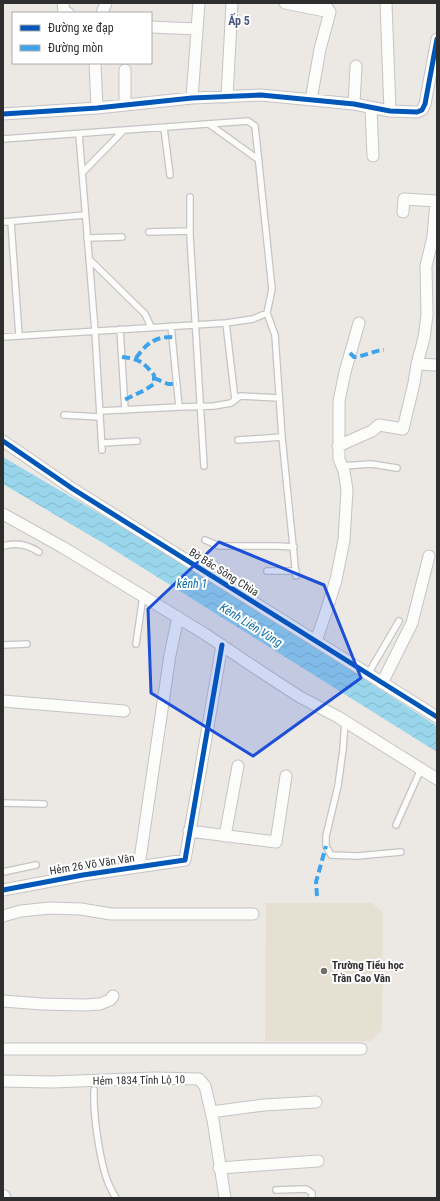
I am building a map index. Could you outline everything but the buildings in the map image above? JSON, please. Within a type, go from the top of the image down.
[{"type":"street","points":[[192,98],[199,3]]},
{"type":"street","points":[[227,97],[232,3]]},
{"type":"street","points":[[284,3],[327,7],[311,100]]},
{"type":"street","points":[[386,3],[390,111]]},
{"type":"street","points":[[152,27],[196,29]]},
{"type":"street","points":[[3,114],[97,108],[192,98],[261,95],[354,104],[390,111],[417,112],[422,110],[425,104],[434,74],[437,39]]},
{"type":"street","points":[[95,64],[97,108]]},
{"type":"street","points":[[354,104],[356,66]]},
{"type":"street","points":[[125,70],[125,105]]},
{"type":"street","points":[[371,108],[373,156]]},
{"type":"street","points":[[338,446],[372,431],[379,425],[403,429],[424,338],[427,316],[426,266],[433,237],[437,201],[404,199],[403,212]]},
{"type":"street","points":[[316,641],[336,580],[344,540],[347,490],[339,459],[339,401],[345,372],[359,324]]},
{"type":"street","points":[[417,364],[437,365]]},
{"type":"street","name":"Bờ Bắc Sông Chùa","points":[[3,441],[73,489],[437,717]]},
{"type":"street","points":[[3,514],[64,548],[178,617],[294,693],[345,721],[437,779]]},
{"type":"street","points":[[382,683],[412,623],[430,556]]},
{"type":"street","points":[[139,866],[170,654],[178,617]]},
{"type":"street","points":[[222,645],[190,831],[276,842],[286,776]]},
{"type":"street","points":[[3,700],[124,712]]},
{"type":"street","points":[[225,836],[238,766]]},
{"type":"street","name":"Hẻm 26 Võ Văn Vân","points":[[3,890],[83,875],[185,860],[190,831]]},
{"type":"street","points":[[3,916],[22,911],[50,908],[81,909],[111,914],[253,914]]},
{"type":"street","points":[[3,1001],[42,1004],[100,1004],[110,1000],[113,996]]},
{"type":"street","points":[[3,1049],[361,1049]]},
{"type":"street","name":"Hẻm 1834 Tỉnh Lộ 10","points":[[3,1081],[52,1082],[154,1078],[199,1079],[205,1086],[211,1112],[225,1198]]},
{"type":"street","points":[[211,1112],[264,1105],[316,1102]]},
{"type":"street","points":[[220,1168],[318,1161]]},
{"type":"lane","points":[[3,139],[248,121],[256,126],[272,289],[267,313],[275,335],[282,437],[296,574],[267,571]]},
{"type":"lane","points":[[209,124],[259,160]]},
{"type":"lane","points":[[164,128],[170,175]]},
{"type":"lane","points":[[82,173],[123,131]]},
{"type":"lane","points":[[79,134],[95,331],[102,450]]},
{"type":"lane","points":[[190,197],[190,231],[199,406],[204,466]]},
{"type":"lane","points":[[3,222],[85,215]]},
{"type":"lane","points":[[11,222],[19,336]]},
{"type":"lane","points":[[149,232],[190,231]]},
{"type":"lane","points":[[87,238],[122,237]]},
{"type":"lane","points":[[89,259],[145,314],[151,328]]},
{"type":"lane","points":[[3,337],[226,323],[253,319],[267,313]]},
{"type":"lane","points":[[226,323],[235,400]]},
{"type":"lane","points":[[171,326],[179,406]]},
{"type":"lane","points":[[120,329],[125,410]]},
{"type":"lane","points":[[64,415],[100,414],[125,410],[179,406],[214,406],[231,403],[240,396],[279,398]]},
{"type":"lane","points":[[238,440],[282,437]]},
{"type":"lane","points":[[102,443],[137,441]]},
{"type":"lane","points":[[342,466],[371,464],[397,468]]},
{"type":"lane","points":[[205,540],[219,546],[294,547]]},
{"type":"lane","points":[[3,546],[14,543],[32,547],[39,552]]},
{"type":"lane","points":[[136,644],[143,596]]},
{"type":"lane","points":[[368,674],[399,622]]},
{"type":"lane","points":[[3,645],[26,644]]},
{"type":"lane","points":[[345,721],[338,786],[326,836],[326,846],[331,855],[357,856],[401,852]]},
{"type":"lane","points":[[396,825],[421,769]]},
{"type":"lane","points":[[3,803],[44,804]]},
{"type":"lane","points":[[3,872],[36,865]]},
{"type":"lane","points":[[94,1090],[95,1116],[104,1167],[110,1187],[116,1198]]},
{"type":"lane","points":[[276,1190],[306,1189],[312,1193],[312,1198]]},
{"type":"highlighted area","points":[[219,542],[324,585],[361,678],[253,756],[151,693],[148,609]]},
{"type":"shaded area","name":"Trường Tiểu học Trần Cao Vân","points":[[266,903],[372,903],[383,913],[382,1030],[371,1041],[265,1041]]},
{"type":"water","name":"kênh 1","points":[[3,457],[197,571],[437,726],[437,752],[103,543],[3,484]]},
{"type":"marked path","points":[[136,358],[144,348],[152,342],[161,338],[173,337]]},
{"type":"marked path","points":[[350,353],[354,357],[384,350]]},
{"type":"marked path","points":[[122,357],[141,362],[154,375],[154,384],[124,400]]},
{"type":"marked path","points":[[154,378],[168,384],[177,384]]},
{"type":"marked path","points":[[317,896],[316,882],[326,846]]},
{"type":"cycle path","points":[[3,114],[97,108],[192,98],[261,95],[354,104],[390,111],[417,112],[422,110],[425,104],[437,39]]},
{"type":"cycle path","points":[[3,441],[73,489],[437,717]]},
{"type":"cycle path","points":[[3,890],[83,875],[185,860],[222,645]]},
{"type":"place","name":"Trường Tiểu học Trần Cao Vân","points":[[324,971]]},
{"type":"district","name":"Ấp 5","points":[[239,21]]},
{"type":"water label","name":"Kênh Liên Vùng","points":[[251,625]]}]
